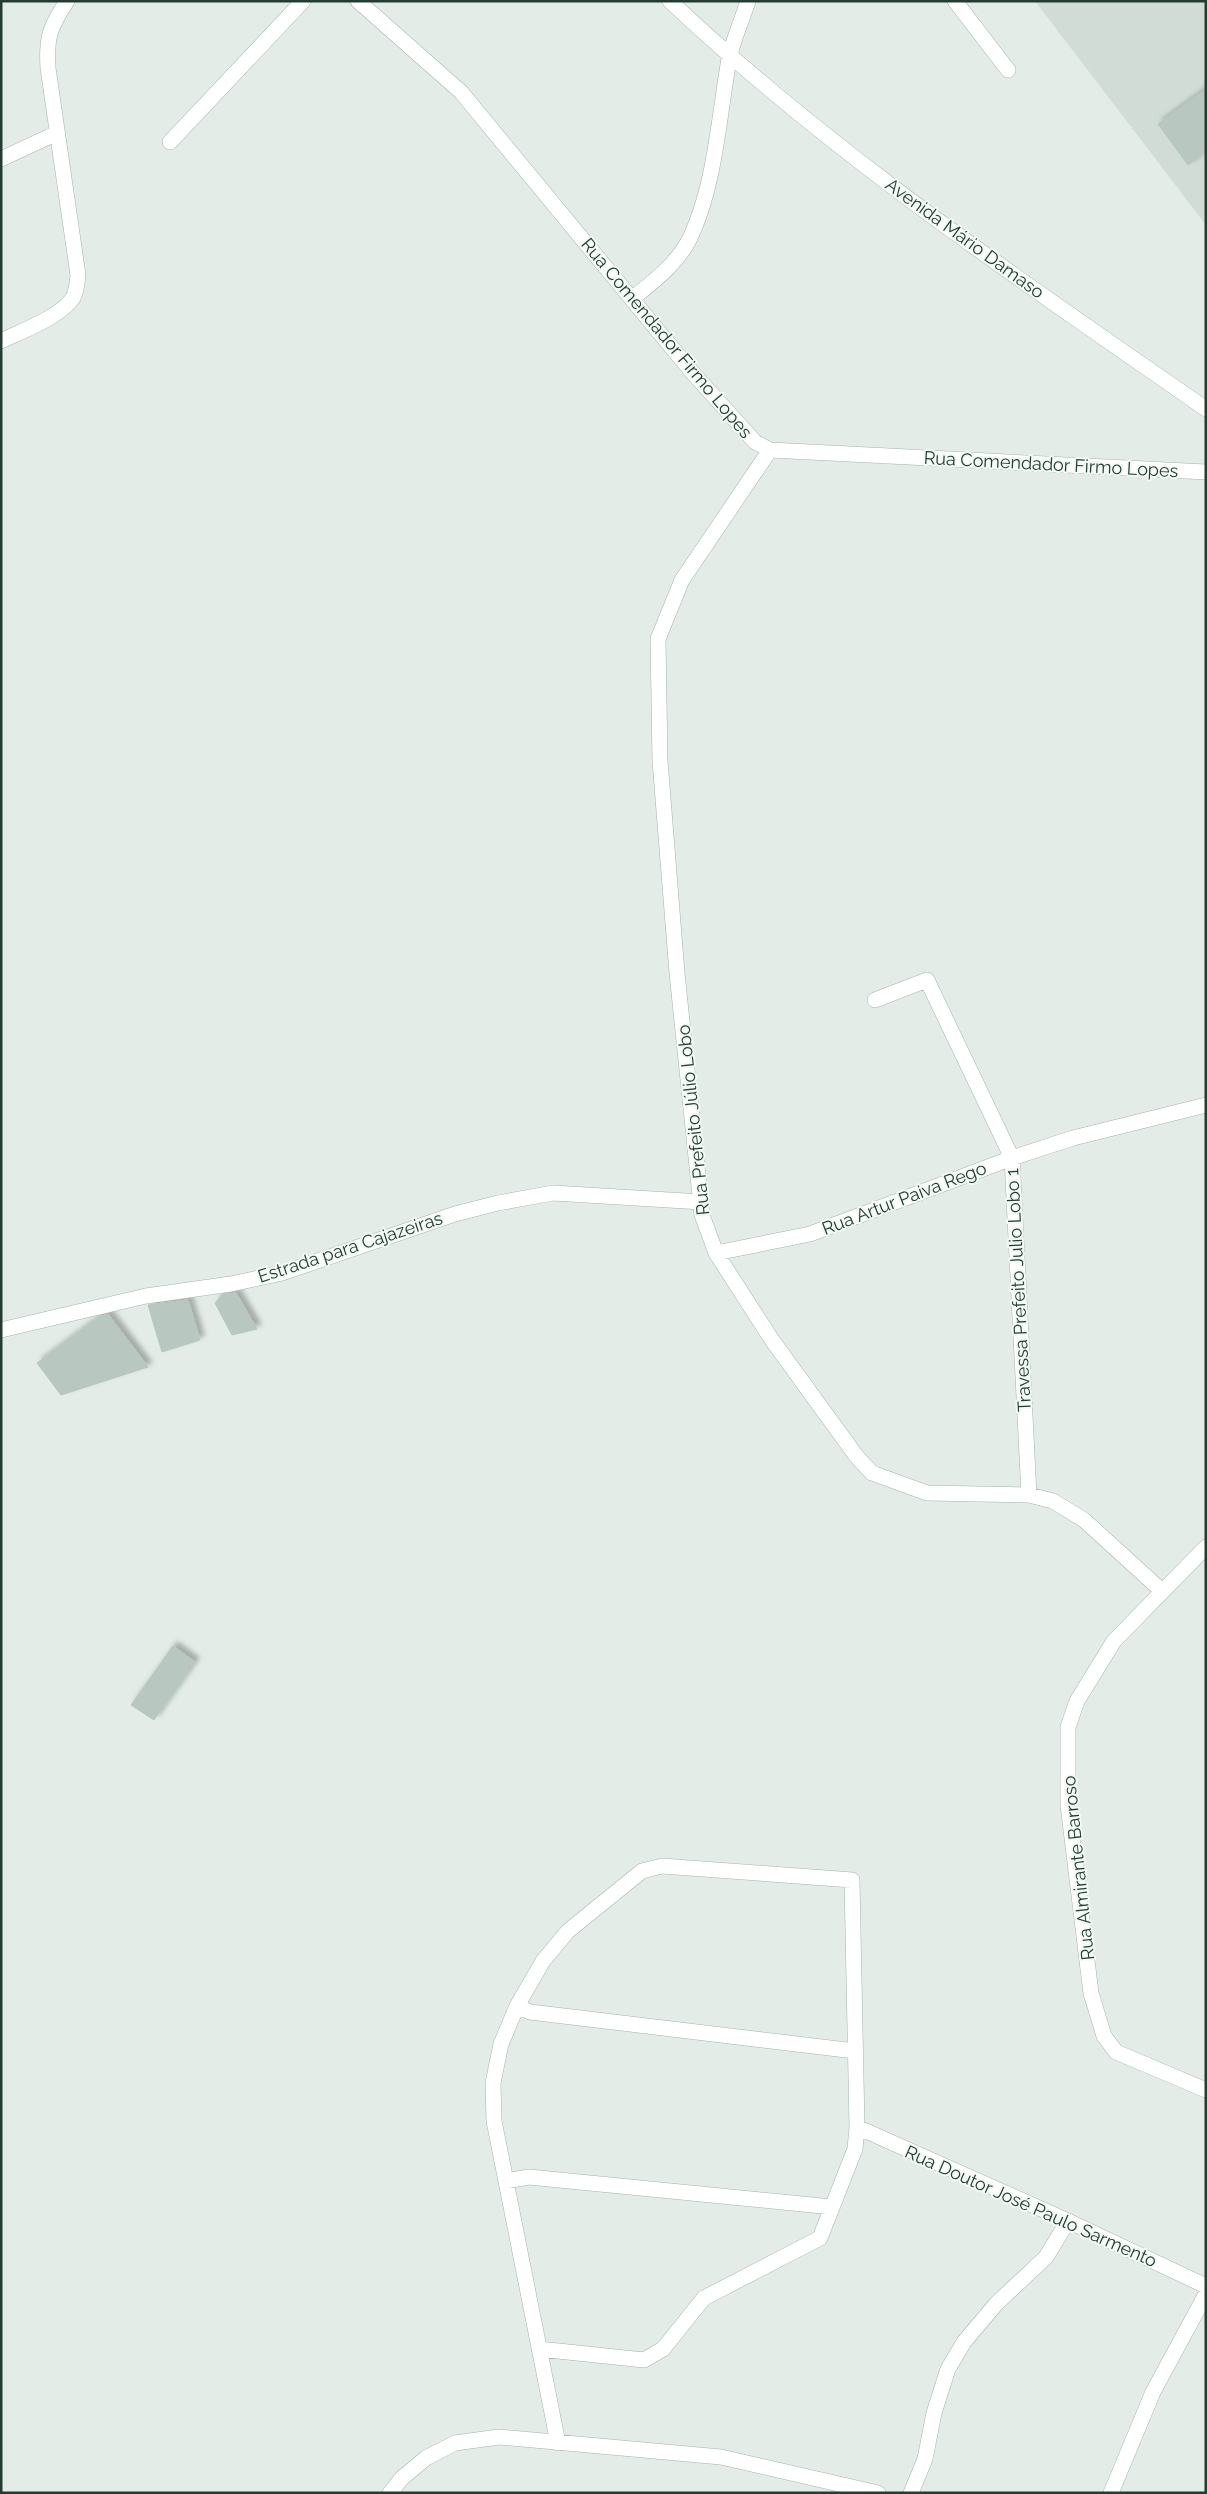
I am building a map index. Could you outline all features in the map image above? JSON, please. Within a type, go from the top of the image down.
[{"type":"street","points":[[1,341],[58,312],[72,299],[77,289],[78,275],[46,46],[51,26],[67,1]]},
{"type":"street","points":[[170,142],[303,1]]},
{"type":"street","name":"Rua Comendador Firmo Lopes","points":[[358,1],[461,92],[633,298],[692,372],[755,442],[770,450],[1206,472]]},
{"type":"street","name":"Avenida Mário Damaso","points":[[670,1],[730,58],[944,226],[1206,409]]},
{"type":"street","points":[[633,298],[669,268],[690,238],[703,202],[721,119],[730,58],[748,1]]},
{"type":"street","points":[[955,1],[1008,70]]},
{"type":"street","points":[[1,159],[57,133]]},
{"type":"street","name":"Rua Prefeito Júlio Lobo","points":[[770,450],[682,580],[658,638],[660,760],[677,973],[702,1215],[716,1253],[772,1340],[857,1457],[872,1473],[927,1493],[1029,1495],[1053,1501],[1084,1520],[1162,1591]]},
{"type":"street","name":"Travessa Prefeito Julio Lobo 1","points":[[875,1000],[927,980],[1012,1158],[1029,1495]]},
{"type":"street","name":"Rua Artur Paiva Rego","points":[[716,1253],[810,1234],[1012,1158],[1073,1138],[1206,1105]]},
{"type":"street","name":"Estrada para Cajazeiras","points":[[1,1330],[146,1296],[231,1284],[282,1273],[455,1214],[498,1203],[554,1193],[702,1202]]},
{"type":"street","name":"Rua Almirante Barroso","points":[[1206,1547],[1114,1641],[1077,1702],[1068,1727],[1068,1805],[1091,1993],[1104,2036],[1116,2052],[1206,2090]]},
{"type":"street","points":[[539,2349],[644,2360],[663,2349],[704,2298],[820,2238],[855,2149],[857,2127],[852,1880],[662,1866],[642,1871],[568,1931],[543,1961],[517,2006],[501,2044],[494,2083],[494,2120],[539,2349],[558,2443]]},
{"type":"street","points":[[517,2006],[530,2012],[855,2051]]},
{"type":"street","name":"Rua Doutor José Paulo Sarmento","points":[[857,2127],[1068,2221],[1206,2286]]},
{"type":"street","points":[[506,2181],[529,2177],[832,2206]]},
{"type":"street","points":[[911,2493],[924,2459],[934,2414],[948,2370],[964,2342],[996,2304],[1046,2257],[1068,2221]]},
{"type":"street","points":[[1111,2493],[1153,2392],[1206,2294]]},
{"type":"street","points":[[390,2493],[402,2478],[426,2458],[455,2443],[498,2437],[721,2457],[878,2493]]},
{"type":"shaded area","points":[[1035,1],[1206,1],[1206,225]]},
{"type":"building","points":[[1206,89],[1206,152],[1188,165],[1158,124]]},
{"type":"building","points":[[236,1293],[257,1329],[232,1335],[215,1303],[222,1295]]},
{"type":"building","points":[[188,1300],[200,1340],[162,1352],[148,1305]]},
{"type":"building","points":[[108,1314],[148,1367],[61,1395],[37,1363],[99,1317]]},
{"type":"building","points":[[173,1646],[195,1662],[154,1720],[131,1705]]}]
